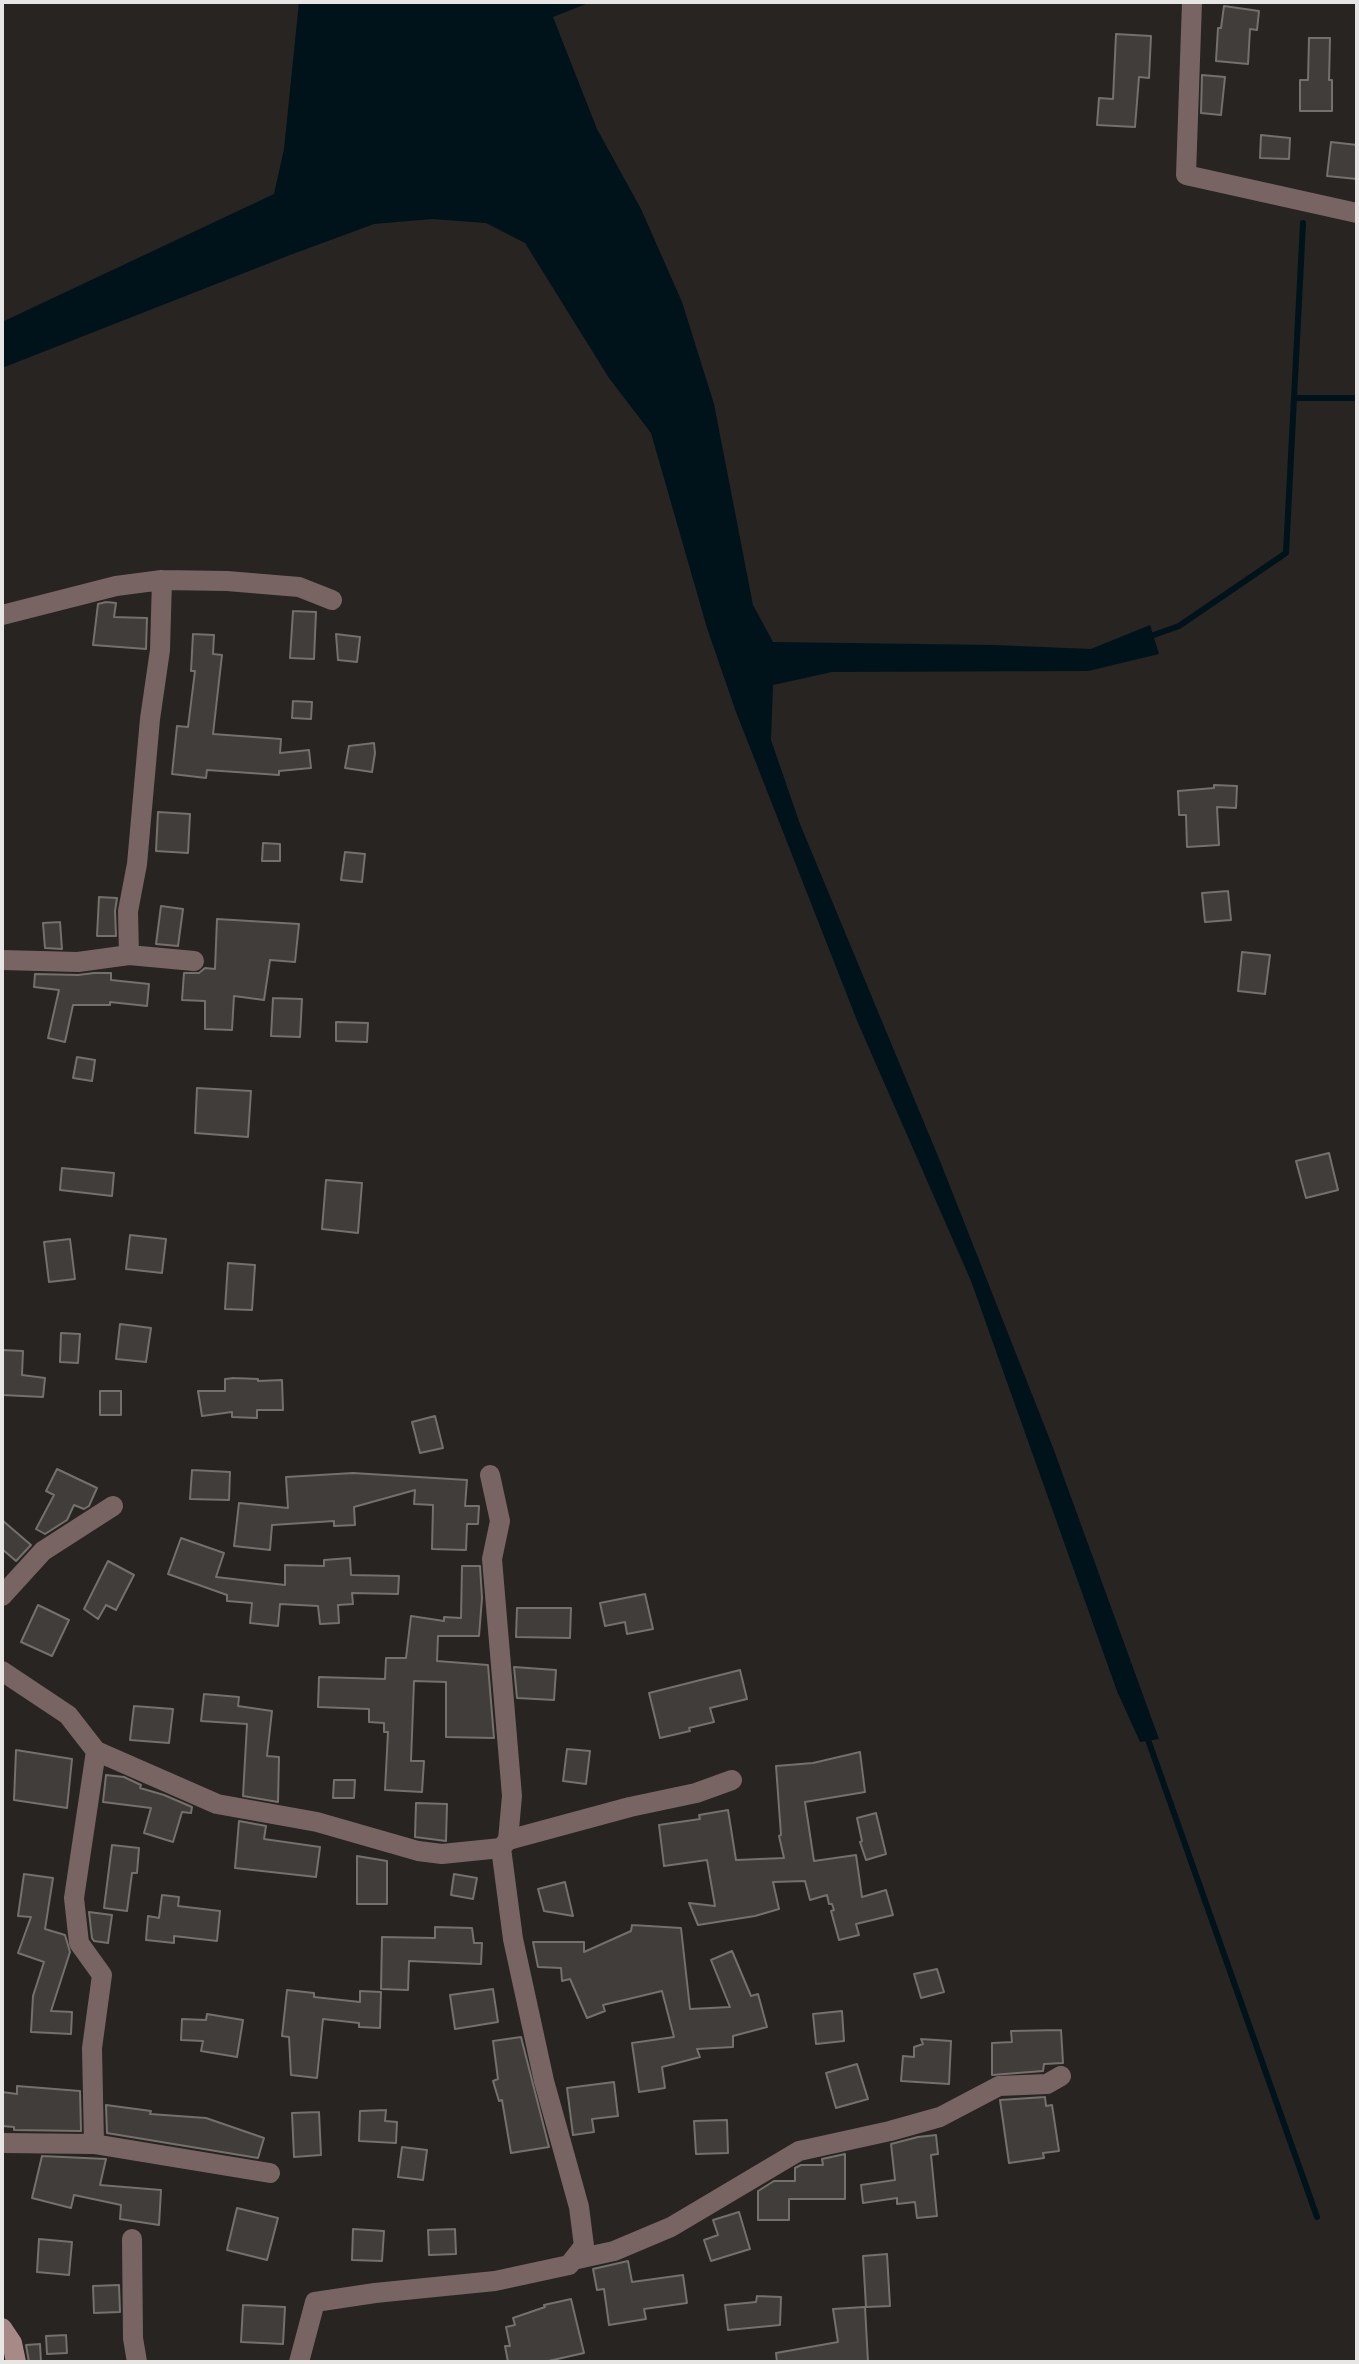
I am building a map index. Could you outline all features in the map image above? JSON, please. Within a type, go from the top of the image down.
[{"type":"main road","points":[[2,2328],[12,2343],[16,2362]]},
{"type":"street","points":[[1192,2],[1186,175],[1357,213]]},
{"type":"street","points":[[129,955],[128,911],[137,864],[150,719],[160,650],[162,580]]},
{"type":"street","points":[[2,615],[116,586],[162,580],[299,587],[332,600]]},
{"type":"street","points":[[2,960],[78,962],[129,955],[194,961]]},
{"type":"street","points":[[299,2362],[315,2302],[495,2281],[569,2265],[584,2246],[579,2207],[544,2081],[513,1939],[504,1844],[512,1796],[492,1559],[500,1521],[490,1475]]},
{"type":"street","points":[[2,1596],[43,1551],[113,1506]]},
{"type":"street","points":[[2,1671],[68,1715],[96,1751],[217,1804],[317,1822],[418,1851],[442,1854],[504,1844],[630,1807],[696,1793],[732,1780]]},
{"type":"street","points":[[94,2144],[92,2048],[102,1975],[79,1943],[74,1898],[96,1751]]},
{"type":"street","points":[[573,2260],[614,2251],[671,2227],[799,2151],[940,2117],[999,2086],[1047,2084],[1061,2076]]},
{"type":"street","points":[[2,2143],[94,2144],[270,2173]]},
{"type":"street","points":[[132,2239],[133,2324],[137,2362]]},
{"type":"shaded area","points":[[299,2],[591,2],[553,17],[597,129],[641,209],[682,302],[714,404],[753,605],[773,642],[1091,649],[1150,625],[1159,654],[1088,671],[832,672],[773,685],[771,740],[800,824],[940,1161],[1052,1445],[1159,1739],[1140,1742],[1117,1691],[971,1281],[858,1023],[736,712],[707,628],[651,433],[609,378],[525,243],[486,223],[432,219],[374,224],[2,368],[2,322],[274,194],[284,149]]},
{"type":"building","points":[[1224,6],[1259,11],[1257,30],[1250,29],[1248,64],[1216,61],[1218,28],[1221,28]]},
{"type":"building","points":[[1116,34],[1151,36],[1149,78],[1139,77],[1135,127],[1097,125],[1099,98],[1113,99]]},
{"type":"building","points":[[1309,38],[1330,38],[1332,111],[1300,111],[1300,80],[1308,80]]},
{"type":"building","points":[[1202,75],[1225,77],[1221,115],[1201,113]]},
{"type":"building","points":[[1261,135],[1290,138],[1289,159],[1260,158]]},
{"type":"building","points":[[1331,142],[1357,145],[1357,179],[1327,176]]},
{"type":"building","points":[[116,603],[114,617],[147,618],[146,649],[93,645],[98,604]]},
{"type":"building","points":[[293,611],[316,612],[314,659],[290,658]]},
{"type":"building","points":[[193,634],[214,635],[213,654],[222,655],[213,734],[281,739],[280,753],[309,750],[311,768],[279,771],[279,775],[207,770],[206,778],[172,774],[177,726],[188,727],[195,671],[191,671]]},
{"type":"building","points":[[336,634],[360,637],[357,662],[338,660]]},
{"type":"building","points":[[293,701],[312,702],[311,719],[292,718]]},
{"type":"building","points":[[374,743],[372,772],[345,768],[349,746]]},
{"type":"building","points":[[1214,785],[1237,786],[1236,808],[1217,807],[1219,845],[1187,847],[1186,815],[1179,815],[1178,791],[1214,788]]},
{"type":"building","points":[[158,812],[190,814],[188,853],[156,851]]},
{"type":"building","points":[[263,843],[280,844],[280,861],[262,861]]},
{"type":"building","points":[[345,852],[365,854],[362,882],[341,880]]},
{"type":"building","points":[[1228,891],[1231,920],[1205,922],[1202,893]]},
{"type":"building","points":[[99,897],[117,898],[116,936],[97,936]]},
{"type":"building","points":[[161,906],[183,909],[178,946],[156,944]]},
{"type":"building","points":[[217,919],[299,924],[295,962],[270,960],[264,1000],[234,996],[232,1030],[205,1029],[205,1001],[182,1000],[184,973],[215,969]]},
{"type":"building","points":[[60,922],[62,949],[45,948],[43,923]]},
{"type":"building","points":[[1242,952],[1270,955],[1265,994],[1238,991]]},
{"type":"building","points":[[111,973],[111,980],[149,984],[147,1006],[110,1002],[110,1005],[73,1005],[65,1042],[48,1038],[59,990],[34,987],[35,974]]},
{"type":"building","points":[[273,998],[302,999],[300,1037],[271,1036]]},
{"type":"building","points":[[336,1022],[368,1023],[367,1042],[336,1041]]},
{"type":"building","points":[[77,1057],[95,1060],[92,1081],[73,1078]]},
{"type":"building","points":[[197,1088],[251,1091],[248,1137],[195,1133]]},
{"type":"building","points":[[1329,1153],[1338,1190],[1306,1198],[1296,1161]]},
{"type":"building","points":[[62,1168],[114,1173],[112,1196],[60,1190]]},
{"type":"building","points":[[326,1180],[362,1183],[358,1233],[322,1229]]},
{"type":"building","points":[[130,1235],[166,1239],[162,1273],[126,1269]]},
{"type":"building","points":[[70,1239],[75,1279],[49,1282],[44,1242]]},
{"type":"building","points":[[228,1263],[255,1265],[252,1310],[225,1309]]},
{"type":"building","points":[[120,1324],[151,1328],[146,1362],[116,1359]]},
{"type":"building","points":[[61,1333],[80,1334],[78,1363],[60,1362]]},
{"type":"building","points":[[2,1350],[23,1351],[22,1375],[45,1378],[43,1397],[2,1395]]},
{"type":"building","points":[[225,1379],[282,1380],[283,1410],[257,1410],[257,1418],[232,1417],[232,1412],[202,1416],[198,1391],[225,1391]]},
{"type":"building","points":[[100,1391],[121,1391],[121,1415],[100,1415]]},
{"type":"building","points":[[435,1416],[443,1448],[420,1453],[412,1422]]},
{"type":"building","points":[[57,1469],[97,1488],[89,1506],[84,1509],[74,1505],[67,1520],[45,1534],[36,1529],[54,1495],[46,1491]]},
{"type":"building","points":[[192,1470],[230,1472],[229,1500],[190,1499]]},
{"type":"building","points":[[353,1473],[467,1480],[465,1506],[479,1506],[478,1524],[467,1524],[466,1550],[432,1549],[433,1505],[414,1504],[415,1490],[354,1507],[355,1525],[334,1526],[334,1521],[272,1525],[270,1550],[234,1546],[239,1503],[288,1508],[286,1477]]},
{"type":"building","points":[[2,1520],[31,1545],[16,1561],[2,1549]]},
{"type":"building","points":[[181,1538],[224,1553],[216,1577],[285,1585],[285,1565],[324,1566],[324,1560],[350,1558],[351,1575],[399,1576],[398,1594],[352,1593],[353,1604],[338,1605],[339,1623],[320,1624],[318,1606],[280,1604],[278,1626],[250,1623],[252,1603],[227,1601],[227,1595],[168,1574]]},
{"type":"building","points":[[108,1561],[134,1575],[116,1610],[106,1605],[98,1619],[84,1609]]},
{"type":"building","points":[[462,1566],[480,1566],[482,1598],[479,1636],[438,1636],[437,1661],[488,1665],[494,1738],[446,1737],[446,1682],[414,1681],[411,1761],[424,1761],[422,1792],[385,1790],[388,1732],[384,1732],[384,1723],[369,1722],[369,1709],[318,1707],[319,1677],[385,1679],[386,1658],[406,1658],[411,1616],[444,1621],[444,1617],[461,1618]]},
{"type":"building","points":[[645,1594],[653,1629],[627,1634],[625,1622],[605,1626],[600,1603]]},
{"type":"building","points":[[38,1605],[69,1620],[52,1656],[21,1642]]},
{"type":"building","points":[[517,1608],[571,1608],[570,1638],[516,1637]]},
{"type":"building","points":[[514,1667],[556,1670],[554,1700],[517,1698]]},
{"type":"building","points":[[740,1670],[747,1699],[710,1708],[714,1722],[660,1738],[649,1693]]},
{"type":"building","points":[[204,1694],[239,1697],[238,1706],[272,1711],[267,1756],[279,1757],[278,1802],[243,1796],[247,1724],[201,1721]]},
{"type":"building","points":[[134,1706],[173,1709],[169,1743],[130,1740]]},
{"type":"building","points":[[567,1749],[590,1751],[586,1784],[563,1781]]},
{"type":"building","points":[[16,1750],[72,1759],[67,1808],[14,1800]]},
{"type":"building","points":[[860,1752],[865,1792],[805,1802],[814,1861],[856,1855],[862,1897],[886,1890],[893,1915],[856,1924],[859,1935],[839,1940],[831,1911],[834,1910],[827,1895],[810,1900],[805,1881],[773,1882],[779,1909],[698,1925],[689,1903],[715,1906],[707,1860],[664,1866],[659,1825],[700,1819],[699,1815],[728,1810],[736,1860],[784,1858],[779,1836],[776,1766],[813,1763]]},
{"type":"building","points":[[106,1775],[124,1777],[141,1785],[140,1788],[192,1807],[191,1813],[182,1812],[173,1842],[144,1833],[151,1808],[103,1802]]},
{"type":"building","points":[[334,1780],[355,1780],[354,1798],[333,1798]]},
{"type":"building","points":[[416,1803],[447,1804],[446,1841],[415,1837]]},
{"type":"building","points":[[876,1813],[886,1854],[866,1860],[857,1818]]},
{"type":"building","points":[[239,1821],[266,1826],[264,1839],[320,1847],[316,1877],[235,1868]]},
{"type":"building","points":[[112,1845],[139,1848],[137,1873],[132,1873],[127,1911],[104,1908]]},
{"type":"building","points":[[357,1856],[387,1861],[387,1904],[357,1904]]},
{"type":"building","points":[[24,1874],[53,1878],[45,1929],[65,1935],[70,1952],[51,2011],[72,2012],[71,2034],[31,2032],[33,1996],[44,1962],[18,1953],[31,1917],[18,1916]]},
{"type":"building","points":[[454,1874],[477,1878],[473,1899],[451,1895]]},
{"type":"building","points":[[565,1882],[573,1916],[544,1911],[538,1889]]},
{"type":"building","points":[[162,1895],[179,1897],[178,1906],[220,1911],[217,1941],[174,1936],[174,1943],[146,1940],[148,1916],[159,1918]]},
{"type":"building","points":[[89,1912],[112,1915],[108,1943],[92,1938]]},
{"type":"building","points":[[632,1925],[681,1928],[690,2009],[730,2007],[711,1960],[732,1951],[751,1996],[758,1994],[767,2027],[733,2036],[733,2047],[697,2049],[700,2057],[662,2067],[665,2088],[639,2092],[632,2043],[674,2037],[662,1991],[603,2005],[605,2011],[587,2018],[570,1979],[562,1981],[561,1968],[538,1967],[533,1942],[584,1942],[584,1952],[631,1931]]},
{"type":"building","points":[[435,1927],[472,1928],[474,1943],[482,1943],[481,1964],[409,1961],[408,1990],[381,1989],[382,1937],[435,1938]]},
{"type":"building","points":[[937,1969],[944,1992],[921,1998],[914,1974]]},
{"type":"building","points":[[493,1989],[498,2022],[455,2029],[450,1995]]},
{"type":"building","points":[[287,1990],[314,1993],[314,1997],[360,2002],[360,1991],[381,1992],[380,2028],[323,2019],[317,2078],[291,2075],[289,2037],[282,2036]]},
{"type":"building","points":[[842,2011],[844,2041],[816,2044],[813,2014]]},
{"type":"building","points":[[207,2014],[243,2020],[237,2057],[201,2051],[203,2041],[181,2040],[182,2019],[206,2020]]},
{"type":"building","points":[[1061,2030],[1063,2063],[1044,2064],[1043,2071],[992,2075],[992,2043],[1012,2042],[1011,2031]]},
{"type":"building","points":[[521,2037],[549,2147],[511,2153],[502,2100],[499,2101],[493,2081],[498,2079],[493,2041]]},
{"type":"building","points":[[921,2039],[951,2041],[949,2084],[901,2081],[903,2056],[914,2057],[914,2047],[923,2044]]},
{"type":"building","points":[[857,2064],[868,2099],[836,2108],[826,2073]]},
{"type":"building","points":[[614,2082],[618,2116],[592,2119],[594,2132],[573,2135],[567,2088]]},
{"type":"building","points":[[17,2086],[80,2091],[81,2131],[14,2130],[14,2127],[2,2126],[2,2092],[17,2094]]},
{"type":"building","points":[[1045,2097],[1046,2106],[1052,2105],[1059,2151],[1043,2153],[1044,2158],[1009,2163],[1000,2100]]},
{"type":"building","points":[[106,2105],[151,2111],[150,2114],[206,2118],[264,2138],[258,2158],[107,2133]]},
{"type":"building","points":[[386,2110],[385,2121],[397,2122],[396,2143],[359,2141],[360,2111]]},
{"type":"building","points":[[319,2112],[321,2155],[294,2157],[292,2113]]},
{"type":"building","points":[[727,2120],[728,2153],[696,2154],[694,2121]]},
{"type":"building","points":[[936,2135],[938,2154],[931,2155],[937,2216],[917,2218],[915,2202],[897,2204],[897,2198],[863,2203],[861,2185],[895,2180],[891,2144]]},
{"type":"building","points":[[402,2147],[427,2150],[423,2180],[398,2177]]},
{"type":"building","points":[[845,2154],[845,2199],[789,2199],[789,2220],[758,2220],[758,2191],[774,2181],[795,2181],[795,2168],[801,2165],[823,2165],[822,2159]]},
{"type":"building","points":[[42,2156],[106,2159],[100,2185],[161,2190],[159,2225],[120,2219],[121,2205],[74,2195],[71,2208],[32,2198]]},
{"type":"building","points":[[237,2208],[278,2218],[267,2260],[227,2250]]},
{"type":"building","points":[[739,2212],[750,2249],[711,2261],[704,2240],[718,2235],[713,2220]]},
{"type":"building","points":[[353,2229],[384,2231],[382,2261],[352,2260]]},
{"type":"building","points":[[455,2229],[456,2254],[429,2255],[428,2230]]},
{"type":"building","points":[[39,2239],[72,2242],[69,2275],[37,2272]]},
{"type":"building","points":[[887,2254],[890,2306],[866,2307],[863,2256]]},
{"type":"building","points":[[628,2261],[632,2282],[683,2275],[687,2303],[644,2309],[646,2319],[609,2325],[604,2289],[597,2290],[593,2269]]},
{"type":"building","points":[[119,2285],[120,2312],[94,2313],[93,2286]]},
{"type":"building","points":[[757,2296],[781,2297],[780,2325],[728,2330],[725,2305],[756,2302]]},
{"type":"building","points":[[571,2299],[584,2353],[544,2362],[508,2362],[505,2346],[510,2346],[506,2327],[515,2325],[513,2318],[544,2305]]},
{"type":"building","points":[[243,2305],[285,2307],[283,2344],[241,2342]]},
{"type":"building","points":[[865,2307],[868,2362],[777,2362],[776,2353],[838,2342],[833,2309]]},
{"type":"building","points":[[66,2335],[67,2353],[47,2354],[46,2336]]},
{"type":"building","points":[[40,2344],[41,2362],[29,2362],[26,2345]]},
{"type":"waterway","points":[[1148,637],[1179,626],[1286,553],[1303,223]]},
{"type":"waterway","points":[[1294,398],[1357,398]]},
{"type":"waterway","points":[[1146,1734],[1317,2217]]}]
